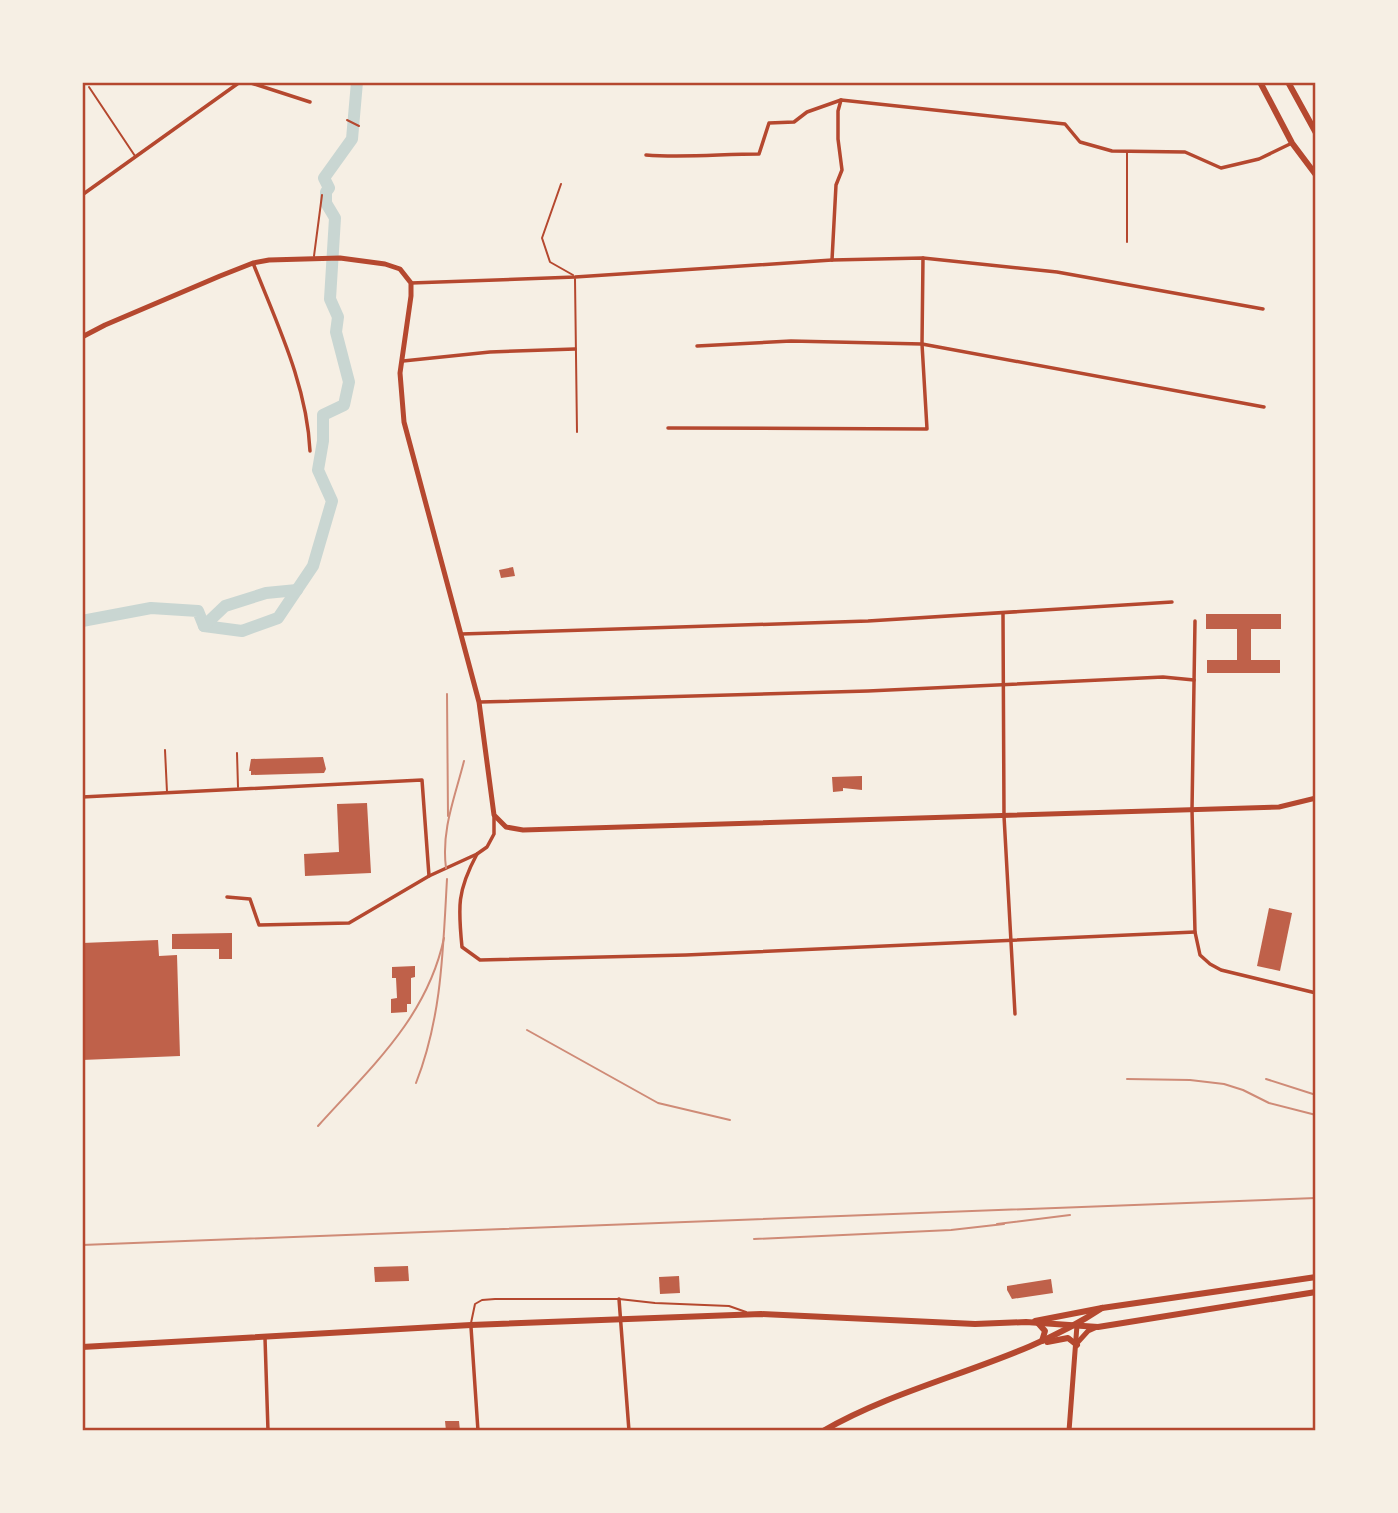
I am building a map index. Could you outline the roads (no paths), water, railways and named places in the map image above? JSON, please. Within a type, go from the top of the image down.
[{"type":"main road","points":[[1260,82],[1292,143],[1316,175]]},
{"type":"main road","points":[[1288,82],[1316,132]]},
{"type":"main road","points":[[82,337],[253,264],[269,260],[340,258],[385,264],[400,270],[411,282],[400,373],[404,422],[479,702],[494,815],[506,827],[523,830],[1192,810],[1286,806],[1316,798]]},
{"type":"main road","points":[[1026,1322],[1316,1276]]},
{"type":"main road","points":[[1226,1290],[1228,1307]]},
{"type":"main road","points":[[82,1348],[619,1317],[753,1314],[975,1324],[1026,1322],[1098,1327],[1316,1292]]},
{"type":"main road","points":[[822,1431],[877,1402],[1042,1341],[1077,1325],[1102,1308]]},
{"type":"main road","points":[[1038,1323],[1045,1332],[1042,1341]]},
{"type":"main road","points":[[1069,1431],[1077,1325]]},
{"type":"main road","points":[[1077,1345],[1080,1338],[1098,1327]]},
{"type":"main road","points":[[1032,1345],[1068,1338],[1077,1345]]},
{"type":"street","points":[[82,195],[240,82]]},
{"type":"street","points":[[248,82],[310,102]]},
{"type":"street","points":[[646,155],[664,157],[712,153],[759,154],[769,122],[794,122],[807,112],[841,100],[1065,124],[1080,142],[1112,151],[1185,152],[1221,168],[1259,159],[1292,143]]},
{"type":"street","points":[[832,260],[836,185],[842,170],[838,139],[838,111],[841,100]]},
{"type":"street","points":[[668,428],[927,429],[922,344],[923,258]]},
{"type":"street","points":[[411,282],[575,277],[832,260],[923,258],[1057,272],[1263,309]]},
{"type":"street","points":[[253,264],[298,380],[310,435],[310,451]]},
{"type":"street","points":[[698,346],[791,341],[922,344],[1264,407]]},
{"type":"street","points":[[402,361],[491,352],[575,349]]},
{"type":"street","points":[[461,634],[868,621],[1172,602]]},
{"type":"street","points":[[1003,614],[1004,816],[1015,1014]]},
{"type":"street","points":[[1195,621],[1192,810],[1195,932],[1200,955],[1221,970],[1316,993]]},
{"type":"street","points":[[479,702],[1163,677],[1194,680]]},
{"type":"street","points":[[82,797],[422,780],[429,876]]},
{"type":"street","points":[[227,897],[250,899],[259,925],[349,923],[429,876],[487,847],[494,834],[494,815]]},
{"type":"street","points":[[477,854],[462,884],[458,912],[462,947],[480,960],[686,955],[1195,932]]},
{"type":"street","points":[[619,1299],[629,1431]]},
{"type":"street","points":[[471,1325],[478,1431]]},
{"type":"street","points":[[265,1338],[268,1431]]},
{"type":"lane","points":[[89,87],[136,156]]},
{"type":"lane","points":[[1126,151],[1127,242]]},
{"type":"lane","points":[[561,184],[542,239],[550,262],[575,277],[577,432]]},
{"type":"lane","points":[[313,258],[322,195]]},
{"type":"lane","points":[[165,750],[167,793]]},
{"type":"lane","points":[[237,753],[238,789]]},
{"type":"lane","points":[[471,1325],[472,1310],[482,1300],[619,1299],[729,1306],[753,1314]]},
{"type":"waterway","points":[[82,621],[151,608],[198,611],[204,626],[242,631],[278,618],[313,566],[332,501],[318,470],[323,441],[323,415],[344,405],[349,382],[336,332],[338,317],[330,299],[335,218],[326,203],[326,192],[329,188],[324,178],[352,139],[357,82]]},
{"type":"waterway","points":[[204,626],[225,606],[266,593],[297,590]]},
{"type":"railway","points":[[447,694],[448,816]]},
{"type":"railway","points":[[446,868],[447,827],[464,761]]},
{"type":"railway","points":[[416,1083],[425,1058],[436,1008],[447,879]]},
{"type":"railway","points":[[318,1126],[377,1062],[411,1017],[436,967],[444,938]]},
{"type":"railway","points":[[527,1030],[658,1103],[730,1120]]},
{"type":"railway","points":[[1127,1079],[1190,1080],[1224,1084],[1269,1103],[1316,1115]]},
{"type":"railway","points":[[1266,1079],[1316,1095]]},
{"type":"railway","points":[[82,1245],[1316,1198]]},
{"type":"railway","points":[[997,1224],[1070,1215]]},
{"type":"railway","points":[[754,1239],[951,1230],[1004,1224]]}]
